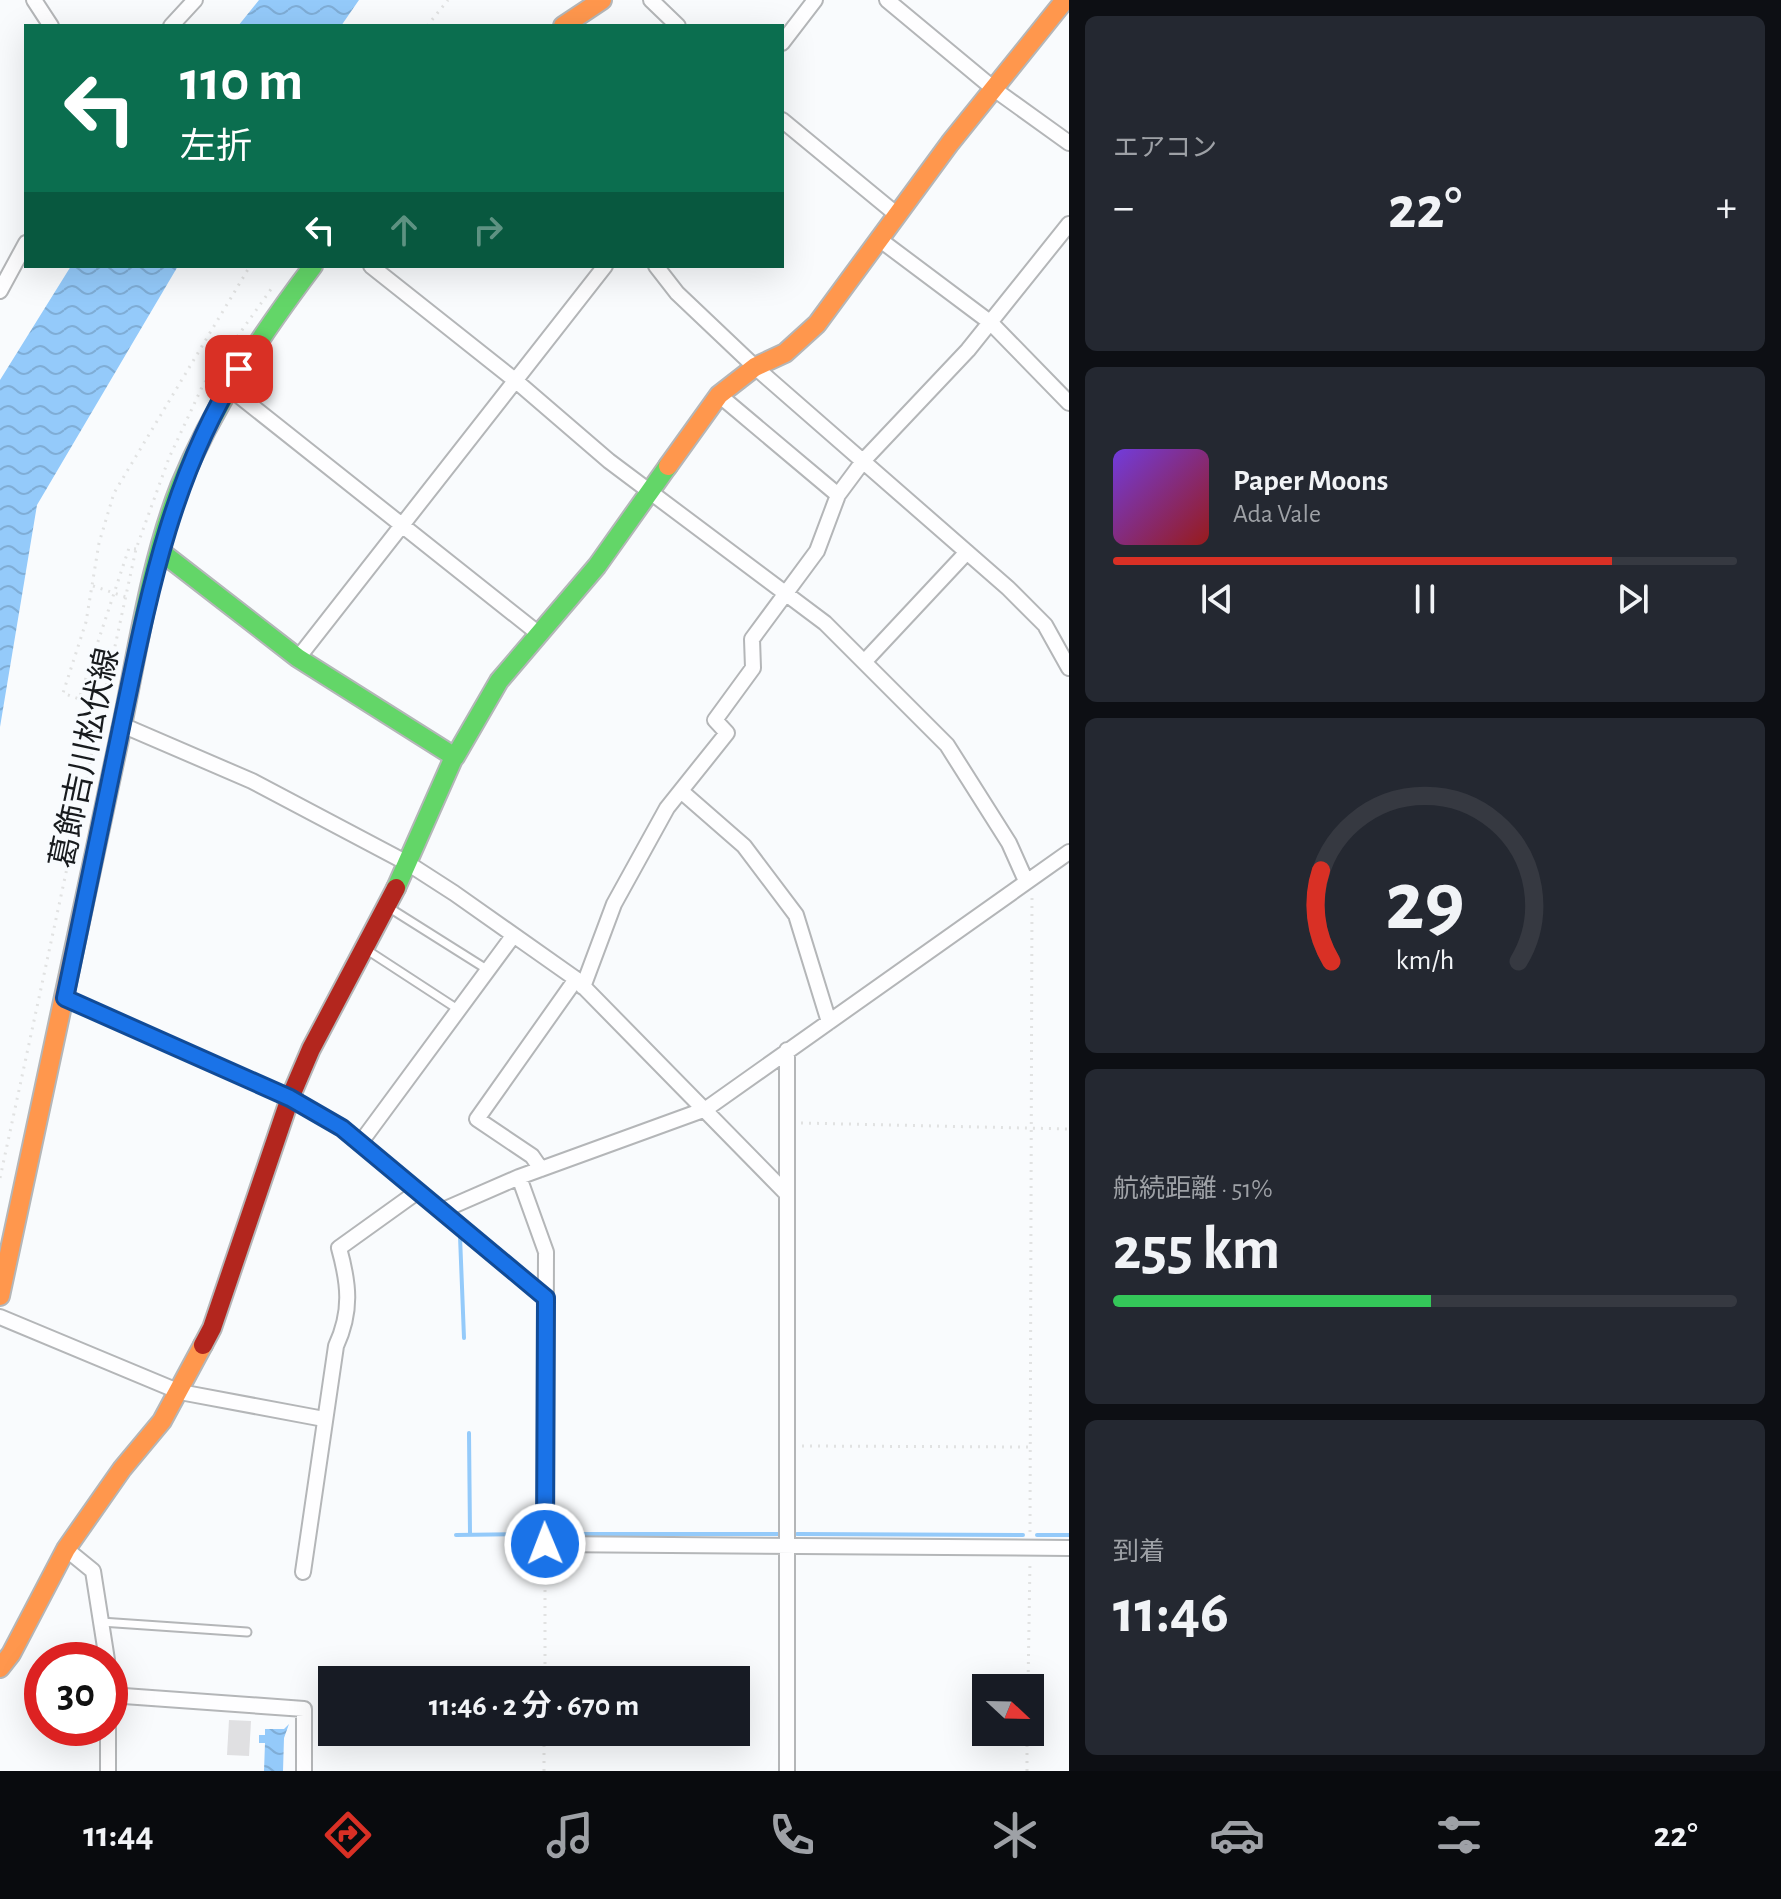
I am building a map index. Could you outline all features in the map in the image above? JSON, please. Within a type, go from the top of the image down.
[{"type":"street","points":[[34,0],[50,24]]},
{"type":"street","points":[[173,24],[195,0]]},
{"type":"street","points":[[566,24],[602,0]]},
{"type":"street","points":[[651,0],[676,24]]},
{"type":"street","points":[[784,40],[815,0]]},
{"type":"street","points":[[887,0],[994,89],[1069,143]]},
{"type":"street","points":[[0,1668],[11,1654],[66,1549],[180,1392],[212,1328],[290,1098],[409,864],[454,757],[499,681],[652,493],[719,395],[755,367],[785,353],[817,324],[896,214],[1065,0]]},
{"type":"street","points":[[784,122],[896,214]]},
{"type":"street","points":[[541,1169],[532,1156],[477,1119],[579,983],[614,904],[667,808],[727,733],[715,720],[753,668],[752,639],[787,596],[817,551],[838,495],[864,460],[991,323],[1069,224]]},
{"type":"street","points":[[879,239],[991,323],[1069,403]]},
{"type":"street","points":[[0,291],[24,247]]},
{"type":"street","name":"葛飾吉川松伏線","points":[[0,1296],[160,551],[179,488],[228,387],[312,268]]},
{"type":"street","points":[[374,268],[652,493],[825,623],[947,745],[1029,879]]},
{"type":"street","points":[[298,658],[603,268]]},
{"type":"street","points":[[658,268],[677,293],[755,367],[864,460],[1045,625],[1069,668]]},
{"type":"street","points":[[228,387],[539,634]]},
{"type":"street","points":[[719,395],[838,495]]},
{"type":"street","points":[[160,551],[298,658],[454,757]]},
{"type":"street","points":[[865,661],[967,552]]},
{"type":"street","points":[[122,725],[252,781],[409,864],[513,936],[579,983],[787,1194]]},
{"type":"street","points":[[681,791],[744,846],[796,915],[829,1022]]},
{"type":"street","points":[[441,1211],[519,1177],[706,1109],[1069,852]]},
{"type":"street","points":[[361,1142],[513,936]]},
{"type":"street","points":[[65,998],[290,1098],[361,1142],[546,1298]]},
{"type":"street","points":[[787,1050],[790,1545],[787,1771]]},
{"type":"street","points":[[519,1177],[546,1252],[545,1544],[1069,1548]]},
{"type":"street","points":[[303,1572],[336,1346],[347,1323],[349,1282],[339,1248],[417,1192]]},
{"type":"street","points":[[0,1317],[180,1392],[324,1419]]},
{"type":"street","points":[[66,1549],[93,1571],[103,1642]]},
{"type":"street","points":[[128,1696],[304,1709],[304,1771]]},
{"type":"street","points":[[108,1746],[108,1771]]},
{"type":"lane","points":[[387,906],[488,970]]},
{"type":"lane","points":[[364,948],[459,1010]]},
{"type":"lane","points":[[99,1622],[247,1632]]},
{"type":"path","points":[[429,24],[448,0]]},
{"type":"path","points":[[136,549],[129,548],[79,699],[63,693],[86,622],[99,543],[114,493],[249,268]]},
{"type":"path","points":[[93,586],[126,597]]},
{"type":"path","points":[[1028,1674],[1029,879]]},
{"type":"path","points":[[789,1123],[1069,1129]]},
{"type":"path","points":[[789,1446],[1030,1447]]},
{"type":"path","points":[[545,1544],[545,1666]]},
{"type":"path","points":[[544,1746],[544,1771]]},
{"type":"path","points":[[1027,1746],[1027,1771]]},
{"type":"water","points":[[259,0],[359,0],[342,24],[240,24]]},
{"type":"water","points":[[70,268],[177,268],[37,505],[0,727],[0,380]]},
{"type":"water","points":[[289,1724],[284,1738],[283,1771],[264,1771],[265,1743],[259,1743],[259,1735],[265,1735],[265,1729],[284,1729]]},
{"type":"building","points":[[229,1720],[251,1721],[249,1756],[227,1755]]},
{"type":"waterway","points":[[460,1236],[464,1338]]},
{"type":"waterway","points":[[469,1433],[470,1534]]},
{"type":"waterway","points":[[456,1535],[539,1534]]},
{"type":"waterway","points":[[550,1534],[781,1534]]},
{"type":"waterway","points":[[797,1534],[1023,1535]]},
{"type":"waterway","points":[[1037,1535],[1069,1535]]},
{"type":"traffic: fast","points":[[121,730],[153,576],[180,486],[207,428],[239,372],[312,268]]},
{"type":"traffic: fast","points":[[160,551],[298,658],[455,757],[499,681],[597,566],[668,466]]},
{"type":"traffic: fast","points":[[396,888],[454,757]]},
{"type":"traffic: slow","points":[[566,24],[602,0]]},
{"type":"traffic: slow","points":[[668,466],[719,395],[755,367],[785,353],[817,324],[950,143],[1065,0]]},
{"type":"traffic: slow","points":[[0,1296],[121,730]]},
{"type":"traffic: slow","points":[[0,1668],[11,1654],[66,1549],[122,1469],[162,1421],[203,1345]]},
{"type":"traffic: jam","points":[[203,1345],[212,1328],[290,1098],[311,1049],[396,888]]},
{"type":"route","points":[[239,369],[213,414],[179,488],[170,517],[147,606],[65,998],[290,1098],[342,1128],[546,1298],[545,1544]]}]
